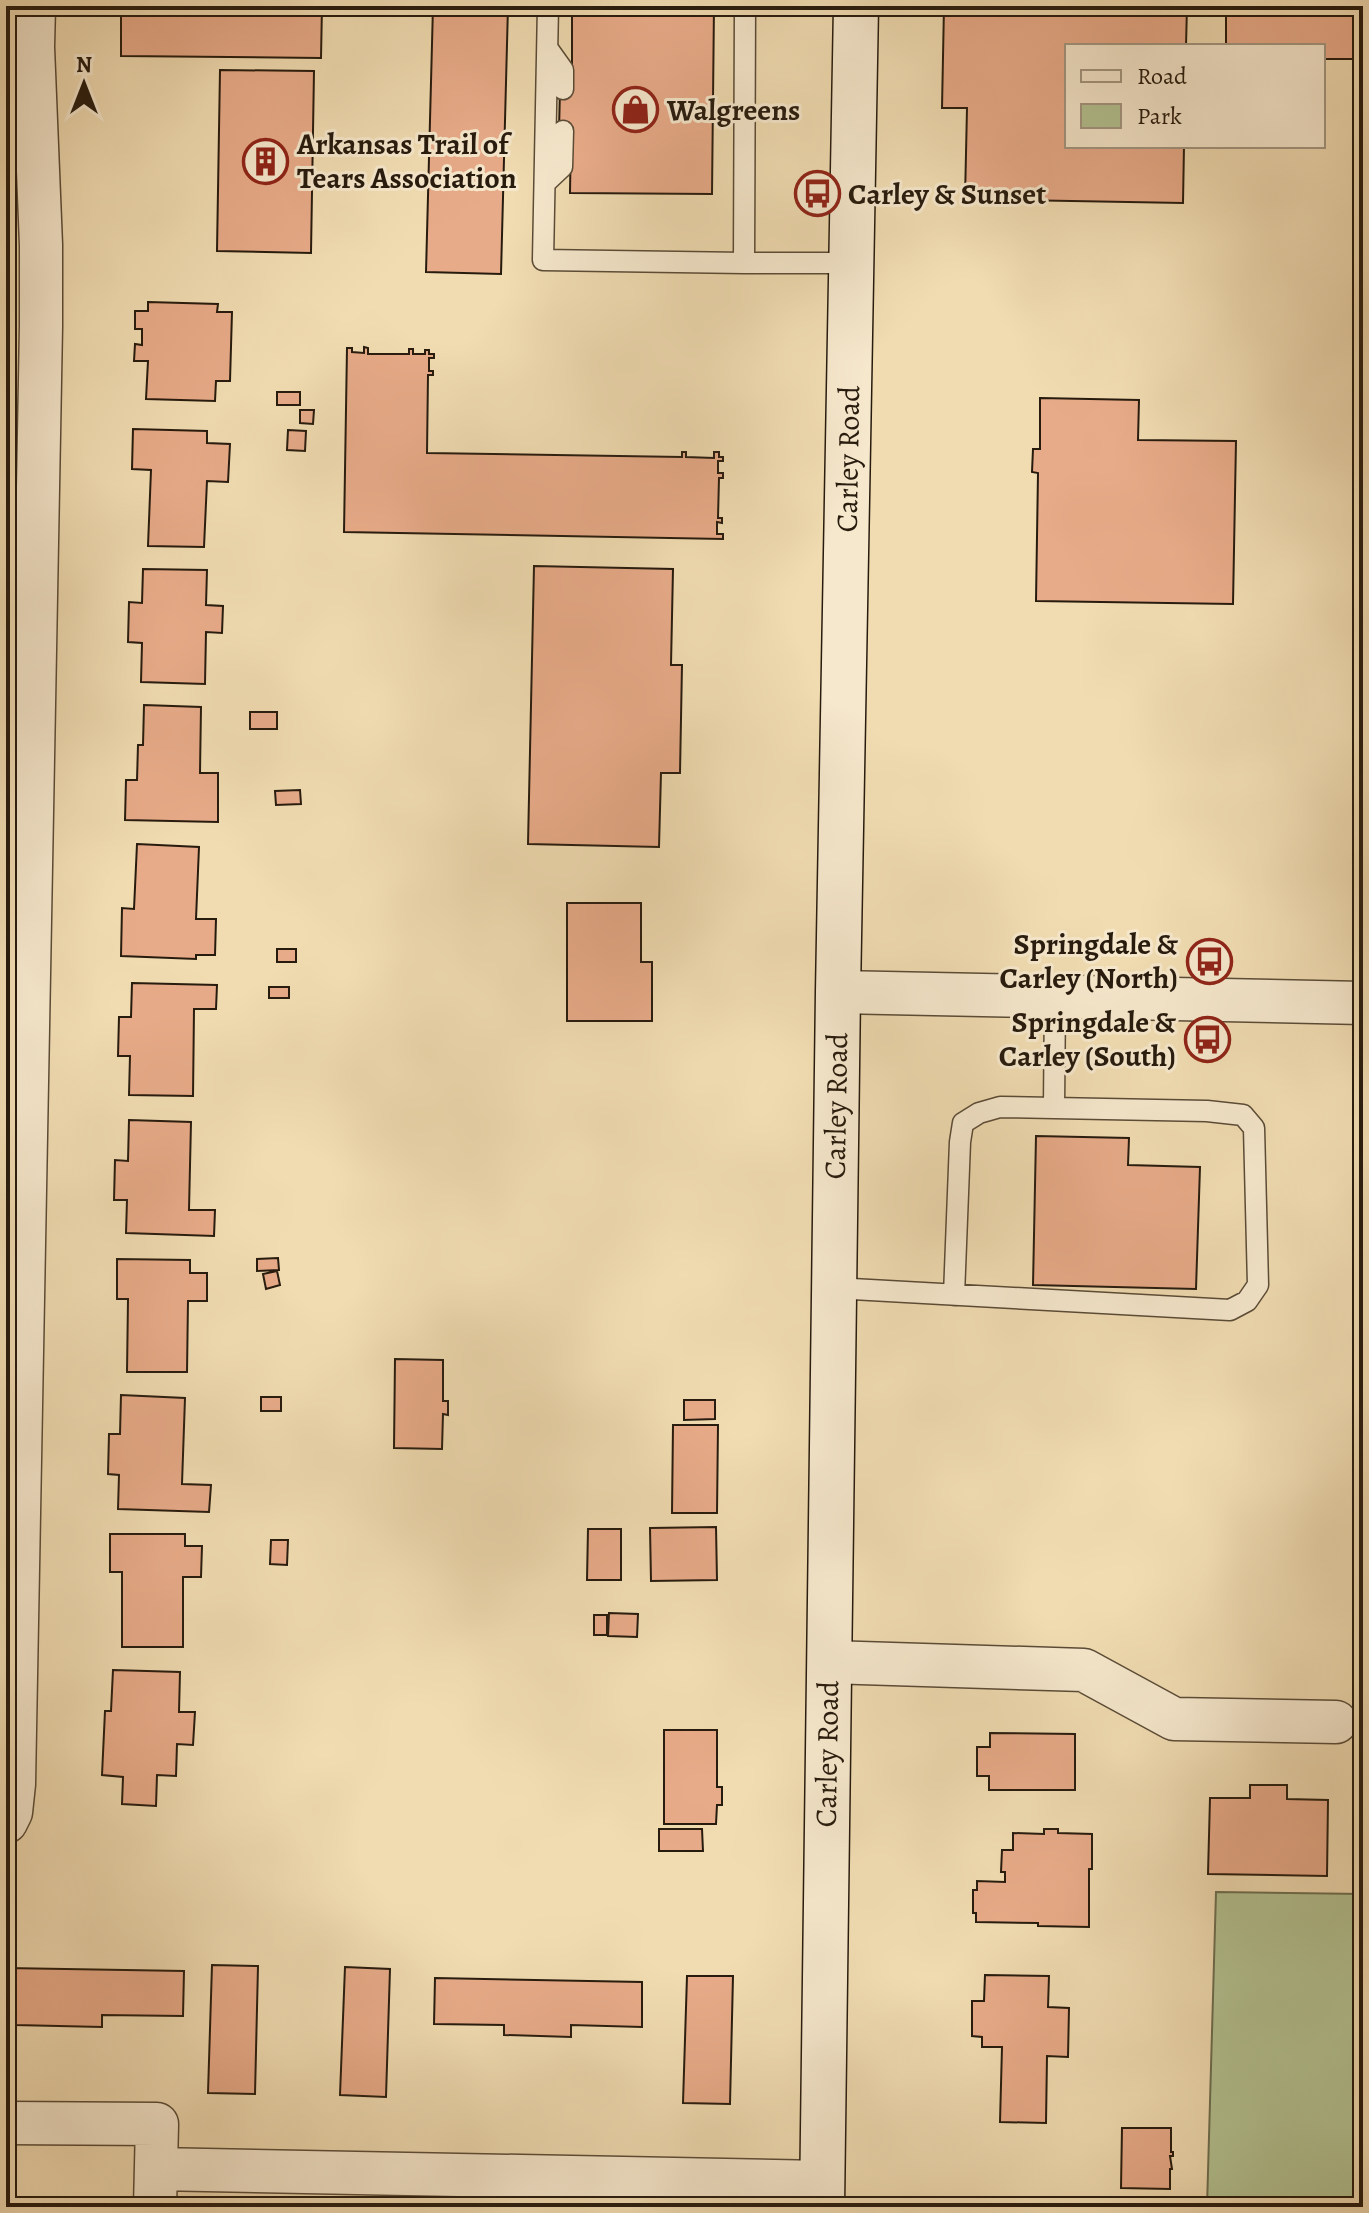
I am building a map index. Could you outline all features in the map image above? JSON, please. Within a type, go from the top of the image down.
[{"type":"street","points":[[6,1822],[11,1812],[15,1768],[24,325],[41,245],[34,6]]},
{"type":"street","name":"Carley Road","points":[[822,2194],[838,992],[856,6]]},
{"type":"street","points":[[838,992],[1363,1003]]},
{"type":"street","points":[[829,1662],[1084,1670],[1174,1719],[1336,1722]]},
{"type":"street","points":[[6,2123],[157,2124],[155,2188],[822,2194]]},
{"type":"lane","points":[[548,6],[543,260],[852,263]]},
{"type":"lane","points":[[744,263],[745,6]]},
{"type":"lane","points":[[548,49],[563,70],[563,89]]},
{"type":"lane","points":[[545,183],[562,167],[563,131]]},
{"type":"lane","points":[[1054,1108],[1055,996]]},
{"type":"lane","points":[[834,1288],[954,1295],[1230,1310],[1247,1301],[1258,1285],[1254,1128],[1243,1115],[1207,1111],[1000,1107],[979,1113],[963,1123],[960,1142],[954,1295]]},
{"type":"green space","points":[[1216,1892],[1363,1894],[1363,2207],[1207,2207]]},
{"type":"building","points":[[121,6],[322,6],[321,58],[121,56]]},
{"type":"building","points":[[433,6],[508,6],[501,274],[426,272]]},
{"type":"building","name":"Walgreens","points":[[572,6],[714,6],[712,194],[570,193],[571,131],[559,131],[560,89],[572,89]]},
{"type":"building","points":[[944,6],[1187,6],[1186,44],[1065,44],[1065,148],[1184,148],[1183,203],[965,199],[967,108],[942,108]]},
{"type":"building","points":[[1226,6],[1363,6],[1363,59],[1325,59],[1325,44],[1226,44]]},
{"type":"building","name":"Arkansas Trail of Tears Association","points":[[220,70],[314,71],[311,253],[217,251]]},
{"type":"building","points":[[148,302],[218,304],[217,312],[232,312],[230,381],[216,381],[215,401],[146,399],[148,361],[134,361],[135,344],[142,345],[142,329],[135,329],[135,311],[148,311]]},
{"type":"building","points":[[364,347],[368,348],[368,354],[409,354],[409,349],[413,349],[413,354],[425,354],[425,350],[429,350],[429,354],[434,354],[434,358],[429,358],[429,371],[433,371],[433,375],[428,375],[427,453],[682,457],[682,452],[686,452],[686,457],[714,458],[714,452],[719,452],[723,461],[718,461],[718,473],[723,473],[723,478],[719,478],[718,518],[722,518],[722,523],[717,522],[717,534],[723,534],[723,539],[344,532],[347,348],[352,348],[352,352],[364,353]]},
{"type":"building","points":[[277,392],[300,392],[300,405],[277,405]]},
{"type":"building","points":[[1040,398],[1139,400],[1138,440],[1236,441],[1233,604],[1036,601],[1038,473],[1032,472],[1033,449],[1040,449]]},
{"type":"building","points":[[300,410],[314,410],[313,424],[300,423]]},
{"type":"building","points":[[133,429],[207,431],[207,443],[230,444],[228,482],[207,481],[204,547],[148,546],[151,470],[132,469]]},
{"type":"building","points":[[288,430],[306,431],[305,451],[287,450]]},
{"type":"building","points":[[534,566],[673,569],[671,665],[682,665],[680,773],[661,773],[659,847],[528,844]]},
{"type":"building","points":[[143,569],[207,570],[206,605],[223,606],[222,633],[206,632],[205,684],[141,682],[142,643],[128,642],[129,602],[142,603]]},
{"type":"building","points":[[144,705],[201,707],[200,773],[218,773],[218,822],[125,820],[126,780],[137,780],[138,745],[143,745]]},
{"type":"building","points":[[250,712],[277,712],[277,729],[250,729]]},
{"type":"building","points":[[300,790],[301,804],[276,805],[275,791]]},
{"type":"building","points":[[137,844],[199,847],[196,919],[216,919],[215,955],[196,955],[196,959],[121,956],[122,908],[134,909]]},
{"type":"building","points":[[567,903],[641,903],[641,962],[652,962],[652,1021],[567,1021]]},
{"type":"building","points":[[277,949],[296,949],[296,962],[277,962]]},
{"type":"building","points":[[132,983],[217,985],[216,1009],[194,1009],[193,1096],[129,1095],[130,1056],[118,1056],[119,1017],[131,1017]]},
{"type":"building","points":[[269,987],[289,987],[289,998],[269,998]]},
{"type":"building","points":[[129,1120],[191,1122],[189,1210],[215,1210],[214,1236],[126,1233],[127,1200],[114,1200],[115,1160],[128,1161]]},
{"type":"building","points":[[1036,1136],[1129,1138],[1128,1165],[1200,1167],[1196,1289],[1033,1285]]},
{"type":"building","points":[[278,1258],[279,1270],[257,1271],[257,1259]]},
{"type":"building","points":[[117,1259],[190,1260],[190,1273],[207,1273],[207,1301],[188,1301],[187,1372],[127,1372],[128,1299],[117,1299]]},
{"type":"building","points":[[277,1271],[280,1285],[266,1289],[263,1274]]},
{"type":"building","points":[[395,1359],[443,1360],[443,1401],[448,1401],[448,1415],[443,1414],[442,1449],[394,1448]]},
{"type":"building","points":[[121,1395],[185,1398],[182,1484],[211,1485],[209,1512],[118,1509],[119,1475],[108,1474],[109,1434],[120,1434]]},
{"type":"building","points":[[261,1397],[281,1397],[281,1411],[261,1411]]},
{"type":"building","points":[[684,1400],[715,1400],[715,1419],[684,1420]]},
{"type":"building","points":[[673,1425],[718,1425],[717,1513],[672,1513]]},
{"type":"building","points":[[716,1527],[717,1580],[651,1581],[650,1528]]},
{"type":"building","points":[[588,1529],[621,1529],[621,1580],[587,1580]]},
{"type":"building","points":[[110,1534],[185,1534],[185,1546],[202,1546],[201,1577],[183,1577],[183,1647],[122,1647],[122,1572],[110,1572]]},
{"type":"building","points":[[271,1540],[288,1540],[287,1565],[270,1564]]},
{"type":"building","points":[[609,1613],[638,1614],[637,1637],[608,1636]]},
{"type":"building","points":[[594,1615],[607,1615],[607,1635],[594,1635]]},
{"type":"building","points":[[113,1670],[180,1672],[179,1712],[195,1712],[193,1745],[177,1744],[176,1776],[157,1775],[156,1806],[122,1804],[123,1777],[102,1775],[105,1711],[111,1711]]},
{"type":"building","points":[[664,1730],[717,1730],[717,1787],[722,1787],[722,1805],[717,1805],[716,1824],[664,1824]]},
{"type":"building","points":[[990,1733],[1075,1734],[1075,1790],[989,1790],[989,1776],[977,1776],[977,1747],[990,1747]]},
{"type":"building","points":[[1250,1785],[1287,1785],[1287,1799],[1328,1800],[1327,1876],[1208,1874],[1210,1798],[1250,1798]]},
{"type":"building","points":[[659,1829],[702,1829],[703,1851],[659,1851]]},
{"type":"building","points":[[1044,1829],[1058,1829],[1058,1833],[1092,1834],[1089,1927],[976,1922],[973,1890],[977,1890],[977,1881],[1005,1882],[1005,1872],[1001,1872],[1002,1850],[1013,1850],[1013,1833],[1044,1834]]},
{"type":"building","points":[[212,1965],[258,1966],[255,2094],[208,2093]]},
{"type":"building","points":[[345,1967],[390,1969],[386,2097],[340,2095]]},
{"type":"building","points":[[6,1968],[184,1971],[183,2016],[102,2015],[102,2027],[15,2025],[16,2014],[6,2014]]},
{"type":"building","points":[[985,1975],[1049,1976],[1048,2007],[1069,2008],[1068,2057],[1047,2056],[1046,2123],[1000,2122],[1002,2047],[982,2047],[982,2037],[972,2036],[972,2001],[984,2001]]},
{"type":"building","points":[[687,1976],[733,1976],[730,2104],[683,2103]]},
{"type":"building","points":[[435,1978],[642,1982],[642,2027],[571,2025],[571,2037],[504,2035],[504,2025],[434,2024]]},
{"type":"building","points":[[1122,2128],[1171,2128],[1173,2156],[1170,2156],[1170,2189],[1121,2188]]},
{"type":"place","name":"Walgreens","points":[[636,110]]},
{"type":"place","name":"Arkansas Trail of Tears Association","points":[[266,161]]},
{"type":"place","name":"Carley & Sunset","points":[[817,194]]},
{"type":"place","name":"Springdale & Carley (North)","points":[[1209,961]]},
{"type":"place","name":"Springdale & Carley (South)","points":[[1207,1039]]}]
